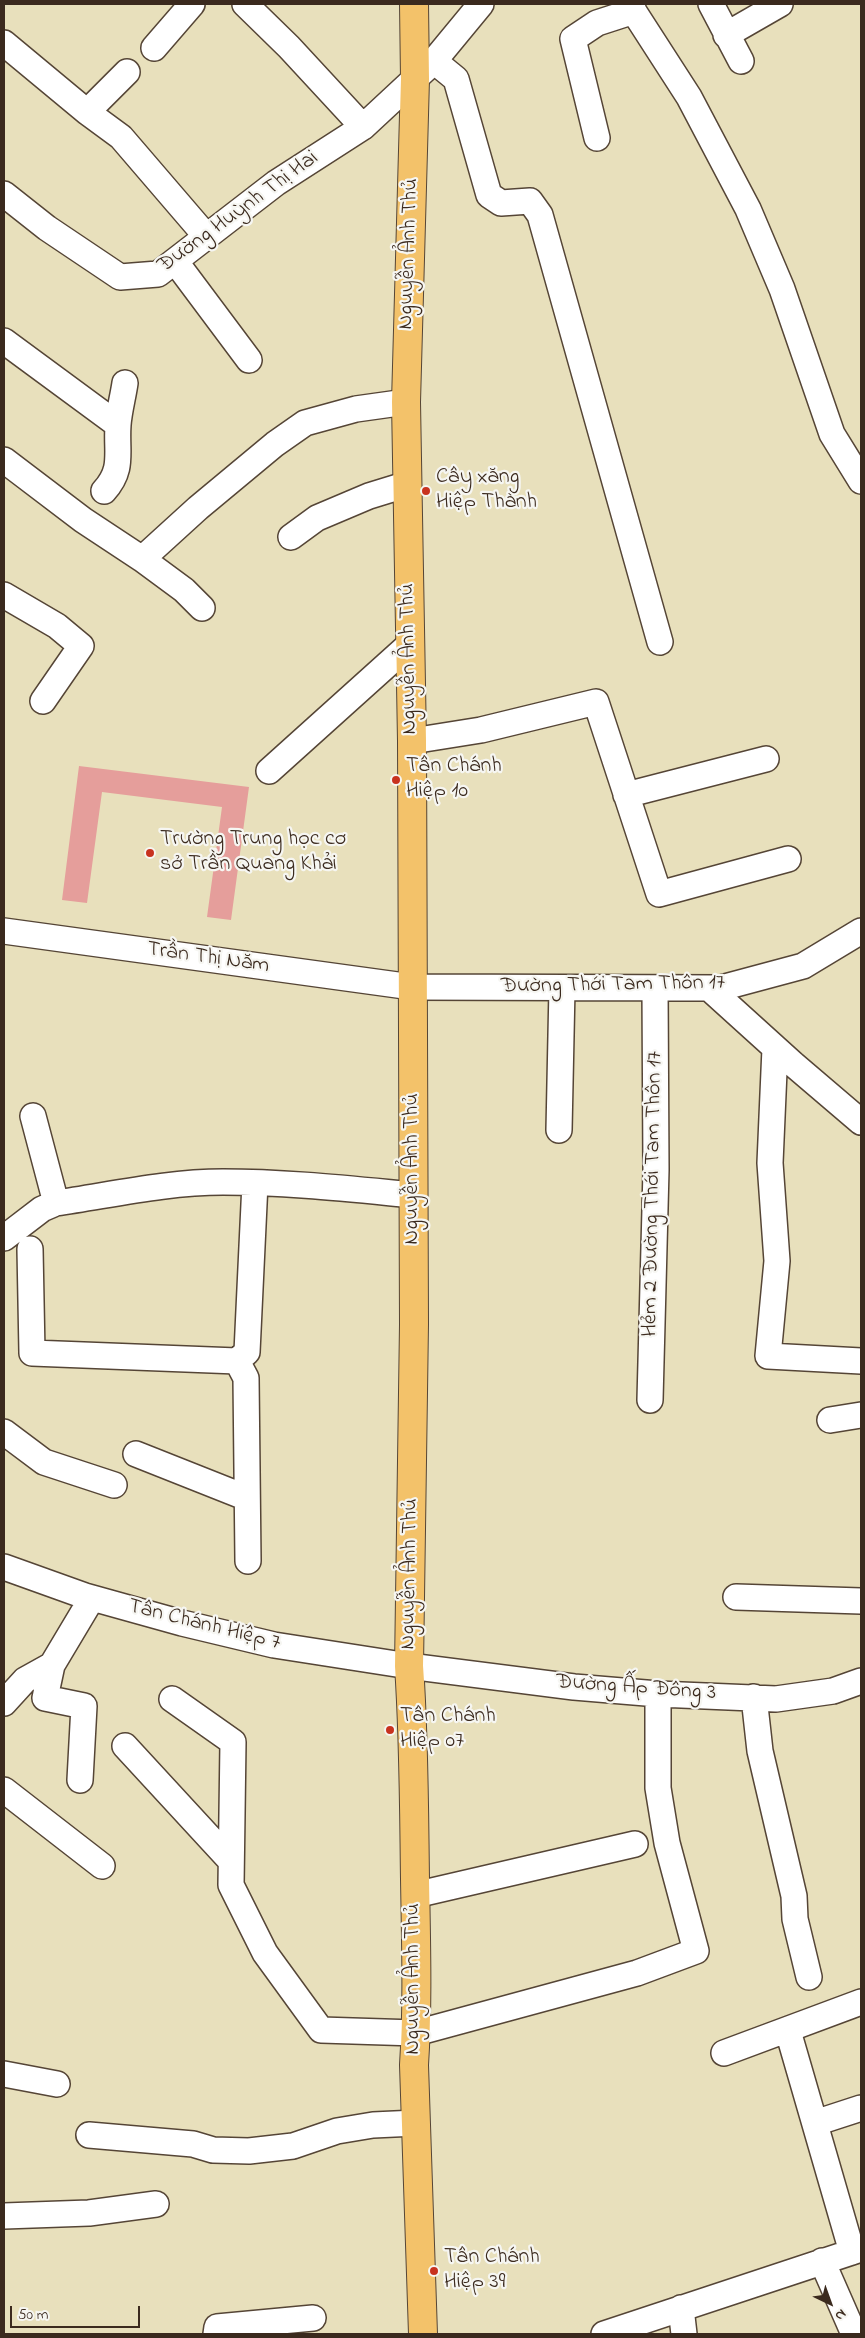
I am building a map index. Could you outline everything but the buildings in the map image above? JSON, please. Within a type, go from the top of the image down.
[{"type":"main road","name":"Nguyễn Ảnh Thủ","points":[[414,4],[425,70],[406,402],[412,740],[414,1195],[409,1666],[412,1713],[415,1895],[416,2033],[414,2065],[423,2334]]},
{"type":"street","points":[[154,48],[192,4]]},
{"type":"street","points":[[245,4],[289,47],[363,127]]},
{"type":"street","name":"Đường Huỳnh Thị Hai","points":[[4,194],[47,228],[120,277],[158,274],[276,183],[363,127],[425,70],[481,4]]},
{"type":"street","points":[[710,4],[741,61]]},
{"type":"street","points":[[726,35],[780,4]]},
{"type":"street","points":[[597,138],[573,39],[597,23],[632,7],[689,97],[748,209],[782,288],[832,434],[861,482]]},
{"type":"street","points":[[4,43],[87,112],[121,137],[206,236]]},
{"type":"street","points":[[425,70],[456,79],[489,195],[501,203],[530,201],[540,215],[660,642]]},
{"type":"street","points":[[87,112],[127,72]]},
{"type":"street","points":[[175,261],[249,360]]},
{"type":"street","points":[[4,341],[118,425]]},
{"type":"street","points":[[104,491],[113,481],[118,467],[118,425],[125,383]]},
{"type":"street","points":[[142,559],[219,490],[275,444],[305,423],[356,409],[406,402]]},
{"type":"street","points":[[4,460],[83,520],[142,559],[184,590],[202,608]]},
{"type":"street","points":[[291,537],[317,518],[369,496],[408,484]]},
{"type":"street","points":[[4,596],[57,626],[82,646],[43,701]]},
{"type":"street","points":[[269,771],[409,645]]},
{"type":"street","points":[[412,740],[481,730],[596,702],[659,894],[788,859]]},
{"type":"street","points":[[626,795],[766,759]]},
{"type":"street","name":"Trần Thị Năm","points":[[4,931],[412,987]]},
{"type":"street","name":"Đường Thới Tam Thôn 17","points":[[412,987],[721,988],[803,966],[861,931]]},
{"type":"street","points":[[559,1130],[562,988]]},
{"type":"street","name":"Hẻm 2 Đường Thới Tam Thôn 17","points":[[650,1400],[656,1170],[655,988]]},
{"type":"street","points":[[708,988],[774,1048],[861,1122]]},
{"type":"street","points":[[774,1048],[770,1163],[777,1261],[768,1356],[861,1361]]},
{"type":"street","points":[[33,1116],[56,1204]]},
{"type":"street","points":[[4,1238],[42,1209],[56,1204],[154,1186],[222,1182],[255,1183],[335,1187],[414,1195]]},
{"type":"street","points":[[30,1249],[32,1353],[237,1361],[247,1352],[255,1183]]},
{"type":"street","points":[[237,1361],[246,1378],[248,1562]]},
{"type":"street","points":[[830,1420],[861,1415]]},
{"type":"street","points":[[4,1432],[44,1462],[114,1485]]},
{"type":"street","points":[[136,1454],[248,1498]]},
{"type":"street","name":"Tân Chánh Hiệp 7","points":[[4,1567],[92,1598],[274,1645],[409,1666]]},
{"type":"street","points":[[736,1597],[861,1601]]},
{"type":"street","points":[[80,1780],[84,1706],[45,1698],[52,1664],[92,1598]]},
{"type":"street","points":[[4,1703],[25,1680],[52,1664]]},
{"type":"street","name":"Đường Ấp Đông 3","points":[[409,1666],[574,1687],[658,1694],[776,1699],[833,1690],[861,1681]]},
{"type":"street","points":[[172,1699],[233,1742],[231,1886],[265,1953],[321,2030],[416,2033],[637,1973],[696,1952],[667,1843],[658,1788],[658,1694]]},
{"type":"street","points":[[754,1697],[760,1751],[794,1896],[795,1919],[808,1977]]},
{"type":"street","points":[[125,1746],[231,1861]]},
{"type":"street","points":[[4,1790],[102,1866]]},
{"type":"street","points":[[415,1895],[635,1844]]},
{"type":"street","points":[[724,2053],[788,2031],[861,2002]]},
{"type":"street","points":[[604,2334],[857,2251],[815,2123],[788,2031]]},
{"type":"street","points":[[4,2074],[57,2084]]},
{"type":"street","points":[[815,2123],[861,2108]]},
{"type":"street","points":[[90,2134],[193,2144],[213,2150],[249,2151],[293,2146],[337,2131],[373,2125],[416,2122]]},
{"type":"street","points":[[4,2216],[89,2213],[156,2204]]},
{"type":"street","points":[[822,2262],[854,2334]]},
{"type":"street","points":[[681,2308],[684,2334]]},
{"type":"street","points":[[216,2334],[217,2327],[313,2318]]},
{"type":"place","name":"Cây xăng Hiệp Thành","points":[[426,491]]},
{"type":"place","name":"Tân Chánh Hiệp 10","points":[[396,780]]},
{"type":"place","name":"Trường Trung học cơ sở Trần Quang Khải","points":[[150,853]]},
{"type":"place","name":"Tân Chánh Hiệp 07","points":[[390,1730]]},
{"type":"place","name":"Tân Chánh Hiệp 39","points":[[434,2271]]}]
